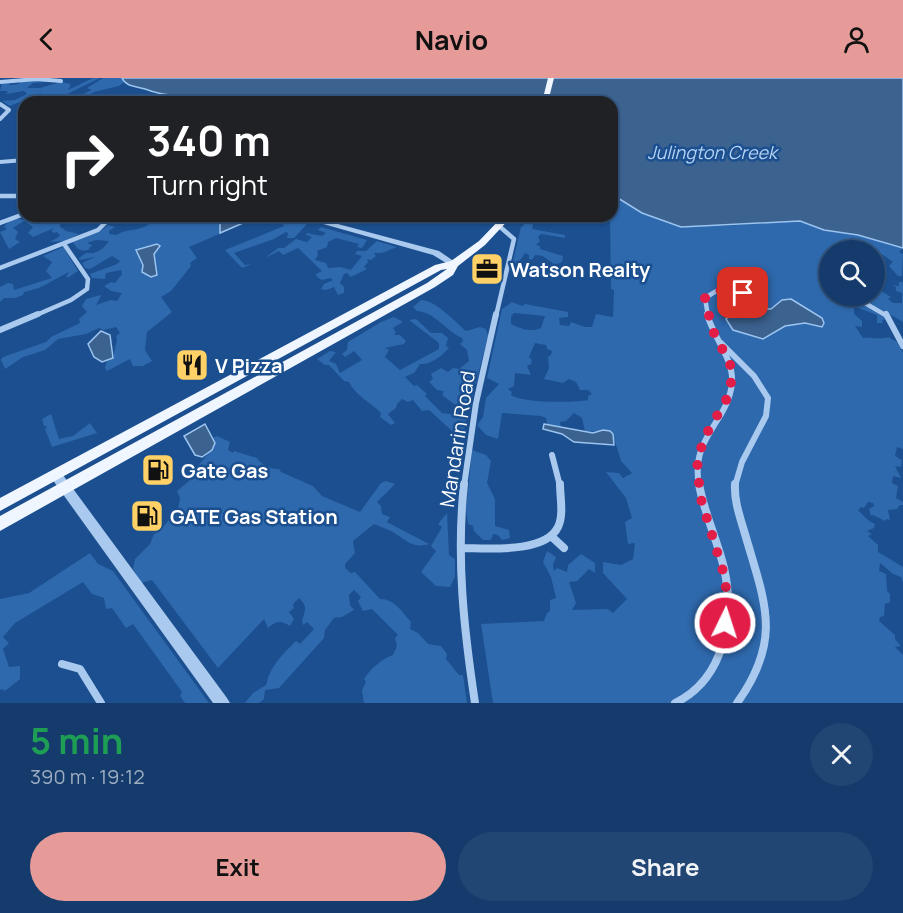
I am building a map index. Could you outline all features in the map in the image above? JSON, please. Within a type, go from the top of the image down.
[{"type":"main road","points":[[546,96],[551,78]]},
{"type":"main road","points":[[554,96],[558,78]]},
{"type":"main road","points":[[0,524],[393,307],[449,273],[454,264],[482,243],[503,222]]},
{"type":"main road","points":[[0,505],[438,267],[454,264]]},
{"type":"main road","points":[[383,298],[393,307]]},
{"type":"main road","points":[[216,388],[225,400]]},
{"type":"street","points":[[0,82],[37,79],[61,81]]},
{"type":"street","points":[[0,104],[9,110],[0,119]]},
{"type":"street","points":[[0,162],[18,160]]},
{"type":"street","points":[[0,196],[18,196]]},
{"type":"street","points":[[0,223],[18,216]]},
{"type":"street","points":[[0,268],[93,232],[106,222]]},
{"type":"street","points":[[321,222],[436,253],[454,264]]},
{"type":"street","name":"Mandarin Road","points":[[475,703],[466,647],[461,548],[462,505],[469,443],[514,239],[499,226]]},
{"type":"street","points":[[0,330],[71,300],[85,291],[89,281],[64,244]]},
{"type":"street","points":[[675,703],[696,690],[712,671],[722,647],[726,581],[701,499],[697,467],[703,440],[731,389],[730,364],[712,329],[705,297],[718,290],[743,293]]},
{"type":"street","points":[[871,306],[886,314],[903,346]]},
{"type":"street","points":[[716,339],[763,388],[769,403],[768,414],[755,434],[735,482],[739,512],[761,593],[768,631],[760,669],[737,703]]},
{"type":"street","points":[[461,548],[531,546],[543,543],[558,529],[560,470],[552,455]]},
{"type":"street","points":[[56,475],[222,703]]},
{"type":"street","points":[[551,536],[564,548]]},
{"type":"street","points":[[62,664],[80,669],[101,703]]},
{"type":"shaded area","points":[[93,78],[100,78],[65,95],[81,95],[92,90],[87,88],[103,78],[122,78],[124,82],[119,86],[87,96],[40,96],[41,93],[23,96],[27,94],[24,91],[6,94],[8,91],[0,91],[2,83],[19,84],[21,80],[57,81],[33,83],[27,88],[40,88],[61,82],[71,84],[68,90]]},
{"type":"shaded area","points":[[18,98],[18,103],[10,106],[2,101]]},
{"type":"shaded area","points":[[618,198],[642,213],[724,226],[800,221],[824,230],[875,240],[819,240],[819,306],[854,308],[854,314],[862,321],[862,327],[855,326],[863,338],[888,337],[897,342],[903,352],[903,449],[897,447],[895,456],[902,460],[901,467],[895,466],[901,478],[893,476],[892,483],[898,486],[896,498],[903,502],[903,505],[897,509],[888,510],[890,520],[885,521],[871,516],[869,509],[874,506],[873,503],[868,502],[864,508],[861,507],[858,510],[875,524],[874,528],[867,531],[872,534],[868,536],[878,545],[878,552],[903,567],[903,583],[901,577],[893,574],[880,563],[879,571],[886,574],[890,602],[885,604],[884,616],[880,617],[879,621],[895,635],[895,639],[901,646],[895,647],[903,655],[903,703],[493,703],[481,624],[544,621],[550,611],[550,600],[556,598],[551,577],[543,562],[547,551],[556,557],[553,565],[554,571],[557,568],[567,572],[568,565],[581,554],[595,563],[595,573],[589,569],[577,581],[569,582],[576,603],[572,610],[608,609],[613,613],[627,599],[603,573],[603,562],[621,565],[633,559],[635,543],[628,544],[625,522],[632,518],[626,498],[606,472],[619,473],[623,478],[632,473],[621,461],[614,438],[601,432],[585,431],[582,418],[574,413],[566,421],[560,422],[561,429],[547,425],[546,418],[541,416],[502,413],[498,439],[486,435],[477,425],[483,417],[486,398],[499,384],[487,378],[502,309],[512,302],[522,306],[525,304],[568,312],[568,317],[559,318],[560,325],[569,326],[571,322],[592,327],[596,314],[613,317],[614,290],[611,289],[610,222],[618,222]],"holes":[[[514,313],[545,316],[541,328],[529,330],[521,328],[511,324],[511,316]],[[535,343],[546,345],[547,349],[552,351],[548,357],[549,368],[544,379],[563,383],[569,379],[576,382],[580,390],[588,390],[592,394],[588,396],[588,400],[536,401],[511,395],[512,392],[508,389],[514,386],[515,373],[531,375],[527,366],[531,364],[532,360],[529,357]]]},
{"type":"shaded area","points":[[15,219],[22,222],[13,228],[18,232],[15,239],[20,242],[9,249],[0,232],[7,229],[4,227]]},
{"type":"shaded area","points":[[26,222],[60,222],[60,227],[66,231],[79,234],[65,241],[50,242],[60,236],[57,232],[51,231],[54,228],[33,237],[28,233],[33,227]]},
{"type":"shaded area","points":[[143,222],[220,222],[220,233],[189,247],[197,258],[190,263],[191,266],[171,291],[161,297],[172,312],[147,332],[145,350],[152,361],[143,366],[133,366],[130,359],[107,371],[105,368],[107,361],[113,358],[116,336],[120,333],[116,327],[104,330],[99,328],[86,334],[58,339],[45,350],[23,357],[5,369],[1,360],[3,357],[46,342],[51,337],[80,323],[79,319],[87,312],[82,306],[86,299],[100,295],[96,305],[111,300],[117,301],[122,293],[111,291],[104,286],[111,282],[115,283],[122,274],[121,270],[106,273],[105,279],[92,278],[90,274],[120,261],[112,256],[90,269],[85,268],[82,263],[95,257],[80,260],[79,258],[86,253],[99,251],[109,241],[96,240],[87,243],[92,245],[85,251],[79,249],[73,242],[101,231],[108,225],[115,227],[109,231],[109,234],[117,235],[149,224]]},
{"type":"shaded area","points":[[283,222],[307,224],[294,238],[287,238],[288,233],[286,232],[274,239],[234,253],[245,265],[251,264],[242,268],[225,250],[284,226]]},
{"type":"shaded area","points":[[523,222],[534,222],[532,229],[565,235],[565,238],[541,234],[538,237],[540,241],[536,245],[540,246],[540,249],[563,256],[562,262],[555,265],[543,256],[535,255],[532,260],[525,253],[519,262],[520,269],[511,270],[521,227],[524,225]]},
{"type":"shaded area","points":[[321,227],[367,240],[362,248],[357,247],[359,244],[336,238],[328,242],[327,247],[317,251],[318,255],[315,260],[326,263],[328,268],[340,267],[351,270],[362,256],[355,254],[357,251],[366,251],[377,241],[397,247],[382,253],[374,253],[376,256],[371,260],[367,259],[368,262],[364,267],[367,269],[351,277],[347,273],[344,274],[340,283],[344,287],[344,293],[338,295],[334,287],[321,289],[324,284],[333,280],[330,278],[322,280],[317,277],[316,274],[322,271],[298,248],[283,255],[279,251],[265,258],[296,239],[307,242],[312,237],[306,235],[307,233],[322,236],[326,233],[318,230]]},
{"type":"shaded area","points":[[885,243],[903,248],[899,252],[903,254],[902,276],[898,276],[889,266],[893,262],[885,256]]},
{"type":"shaded area","points":[[63,247],[78,271],[66,277],[69,272],[39,288],[24,292],[23,295],[4,298],[0,302],[0,287],[8,283],[13,284],[14,290],[52,278],[46,271],[52,262],[43,256]]},
{"type":"shaded area","points":[[899,282],[903,282],[903,322],[875,306],[885,306],[885,293],[891,297],[888,299],[893,303],[902,303],[902,293],[896,291],[896,287],[892,285],[899,286]]},
{"type":"shaded area","points":[[421,300],[439,307],[466,331],[480,327],[486,329],[488,336],[471,402],[466,406],[454,404],[442,395],[444,391],[437,390],[429,382],[433,379],[431,374],[441,368],[448,372],[453,368],[459,369],[469,361],[467,350],[460,344],[463,341],[462,338],[435,318],[413,307]]},
{"type":"shaded area","points":[[853,306],[866,306],[887,319],[882,320],[883,323],[877,323],[877,315]]},
{"type":"shaded area","points":[[394,317],[403,322],[393,328],[396,332],[394,335],[400,335],[406,341],[404,344],[385,348],[389,350],[385,357],[400,370],[439,349],[439,343],[409,320],[416,319],[431,333],[442,333],[448,338],[446,346],[449,348],[443,354],[432,361],[420,364],[414,373],[405,377],[427,394],[425,396],[442,413],[462,416],[466,420],[463,436],[460,439],[453,437],[452,431],[429,410],[422,411],[413,400],[408,402],[402,399],[388,414],[395,423],[391,425],[380,417],[381,413],[359,395],[349,382],[344,381],[329,365],[317,359],[330,351],[336,352],[329,361],[336,364],[340,373],[362,360],[354,351],[345,357],[342,354],[347,350],[348,342],[381,322]]},
{"type":"shaded area","points":[[51,414],[59,439],[73,436],[90,423],[97,433],[52,447],[45,429],[47,426],[44,426],[42,419]]},
{"type":"shaded area","points":[[217,436],[230,442],[228,450],[233,453],[234,451],[257,458],[266,466],[279,469],[313,486],[322,496],[360,512],[381,483],[386,481],[395,484],[377,502],[381,506],[382,514],[390,517],[387,522],[429,544],[414,545],[374,524],[353,541],[355,553],[345,564],[345,568],[351,573],[355,572],[380,599],[390,601],[398,607],[411,622],[410,629],[418,633],[428,644],[441,646],[447,654],[446,659],[459,675],[463,675],[467,703],[364,703],[362,690],[366,682],[364,679],[377,664],[393,655],[397,646],[395,638],[398,635],[372,609],[363,611],[358,601],[361,597],[354,590],[349,595],[350,605],[354,610],[342,617],[334,618],[325,630],[324,638],[279,688],[265,690],[264,699],[259,703],[245,703],[253,693],[266,685],[274,666],[286,651],[296,641],[300,644],[314,629],[307,622],[303,625],[305,609],[302,601],[299,598],[289,612],[294,619],[290,626],[279,622],[268,628],[264,619],[218,668],[152,580],[141,583],[133,569],[135,559],[150,544],[154,534],[159,532],[178,509],[180,498],[177,491],[189,481],[188,476],[210,450],[214,443],[212,438]]},
{"type":"shaded area","points":[[472,450],[486,455],[491,461],[487,483],[495,499],[495,526],[509,530],[510,538],[502,540],[498,535],[493,534],[491,540],[483,540],[474,531],[473,526],[468,524],[466,510]]},
{"type":"shaded area","points":[[447,513],[449,555],[455,559],[455,577],[450,587],[436,586],[421,572],[436,551],[431,546],[442,527],[438,524]]},
{"type":"shaded area","points":[[90,553],[98,564],[113,571],[209,703],[185,703],[180,696],[182,692],[133,624],[126,628],[112,608],[106,609],[104,598],[92,594],[83,582],[15,623],[3,637],[9,643],[3,649],[9,667],[20,666],[20,679],[5,691],[0,690],[0,599],[29,593]]},
{"type":"water","name":"Julington Creek","points":[[122,78],[903,78],[903,248],[885,243],[885,240],[824,230],[800,221],[681,227],[642,213],[618,198],[618,96],[175,96],[129,85]]},
{"type":"water","points":[[220,222],[245,222],[220,233]]},
{"type":"water","points":[[157,244],[160,246],[154,254],[157,275],[151,277],[142,272],[143,265],[136,250]]},
{"type":"water","points":[[791,299],[822,318],[824,323],[822,327],[805,323],[785,326],[763,339],[733,330],[726,319],[736,312],[771,309],[782,300]]},
{"type":"water","points":[[101,331],[110,335],[113,358],[102,362],[94,357],[88,344]]},
{"type":"water","points":[[205,424],[215,443],[212,450],[202,457],[195,455],[184,436]]},
{"type":"water","points":[[544,424],[593,433],[603,430],[610,431],[613,434],[614,445],[574,442],[562,434],[543,429]]},
{"type":"place","name":"Watson Realty","points":[[487,269]]},
{"type":"place","name":"V Pizza","points":[[192,365]]},
{"type":"place","name":"Gate Gas","points":[[158,470]]},
{"type":"place","name":"GATE Gas Station","points":[[147,516]]},
{"type":"route","points":[[725,623],[727,593],[724,568],[701,499],[697,467],[703,440],[729,395],[732,376],[730,364],[712,329],[705,297],[718,290],[743,293]]}]
